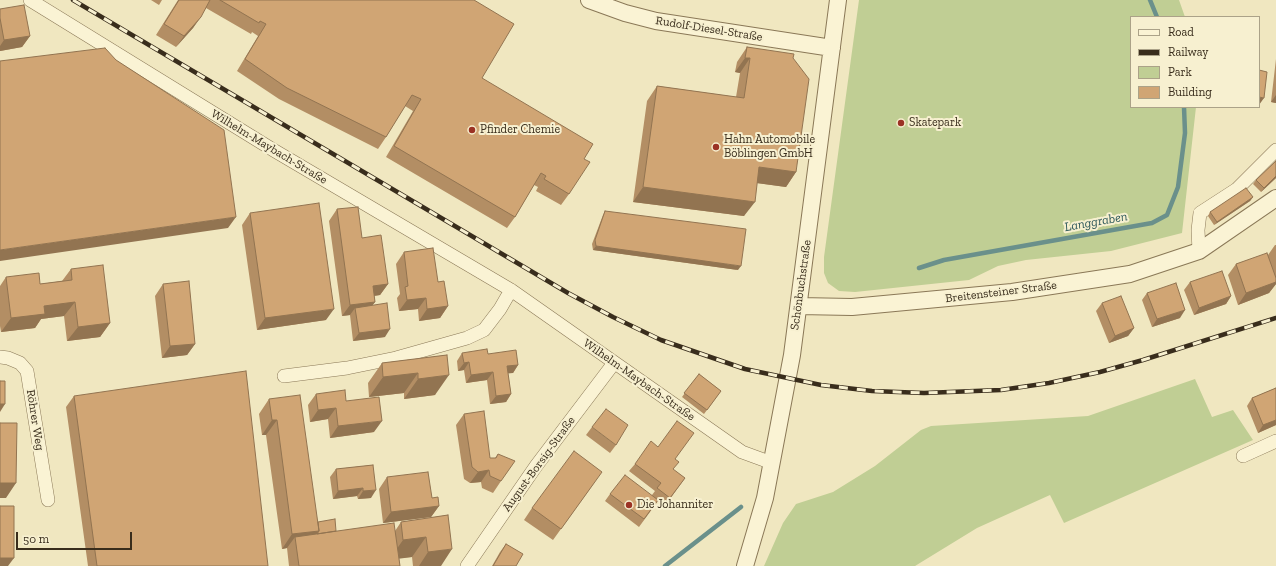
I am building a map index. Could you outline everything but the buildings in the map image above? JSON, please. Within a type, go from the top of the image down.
[{"type":"street","name":"Wilhelm-Maybach-Straße","points":[[30,0],[275,151],[511,290],[614,364],[742,452],[772,463]]},
{"type":"street","name":"Rudolf-Diesel-Straße","points":[[589,0],[624,13],[656,21],[832,48]]},
{"type":"street","name":"Schönbuchstraße","points":[[746,566],[765,498],[792,355],[838,0]]},
{"type":"street","points":[[1199,252],[1198,230],[1200,213],[1237,189],[1276,150]]},
{"type":"street","name":"Breitensteiner Straße","points":[[799,306],[852,307],[1012,292],[1130,274],[1199,252],[1276,198]]},
{"type":"street","points":[[284,376],[347,368],[396,358],[467,338],[484,330],[500,309],[511,290]]},
{"type":"street","name":"Röhrer Weg","points":[[0,358],[8,358],[20,363],[27,371],[48,500]]},
{"type":"street","name":"August-Borsig-Straße","points":[[467,566],[536,466],[614,364]]},
{"type":"street","points":[[1243,456],[1276,441]]},
{"type":"green space","points":[[859,0],[1179,0],[1185,16],[1130,16],[1130,108],[1196,108],[1182,233],[1111,251],[1026,260],[998,266],[969,280],[855,292],[839,291],[828,283],[824,273],[824,257]]},
{"type":"green space","points":[[1195,379],[1212,417],[1233,410],[1253,440],[1064,523],[1050,495],[977,528],[915,566],[764,566],[783,523],[796,504],[833,492],[875,466],[921,430],[931,426],[1088,416]]},
{"type":"waterway","name":"Langgraben","points":[[1150,0],[1157,16]]},
{"type":"waterway","name":"Langgraben","points":[[919,268],[944,260],[1152,223],[1167,215],[1178,187],[1185,133],[1184,108]]},
{"type":"waterway","name":"Langgraben","points":[[665,566],[741,507]]},
{"type":"railway","points":[[73,0],[568,293],[661,340],[745,369],[821,385],[872,391],[924,393],[1001,390],[1049,383],[1100,372],[1276,318]]},
{"type":"place","name":"Skatepark","points":[[901,123]]},
{"type":"place","name":"Pfinder Chemie","points":[[472,130]]},
{"type":"place","name":"Hahn Automobile Böblingen GmbH","points":[[716,147]]},
{"type":"place","name":"Die Johanniter","points":[[629,505]]}]
